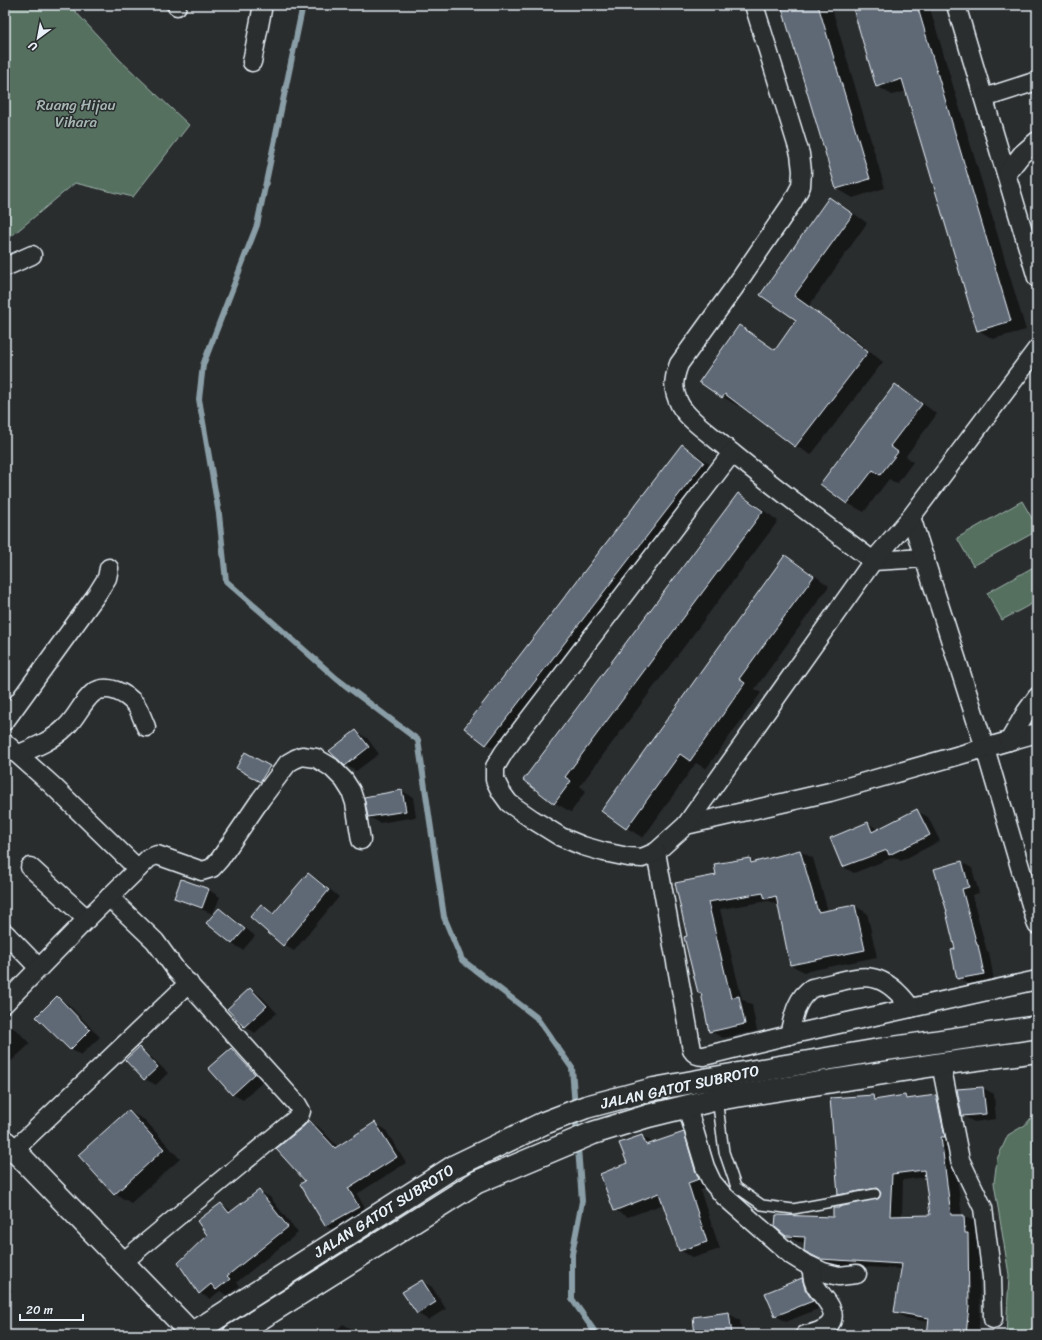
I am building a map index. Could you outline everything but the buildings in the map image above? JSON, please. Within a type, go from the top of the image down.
[{"type":"main road","name":"JALAN GATOT SUBROTO","points":[[234,1335],[477,1182],[592,1133],[687,1106],[716,1089],[879,1050],[1037,1027]]},
{"type":"main road","name":"JALAN GATOT SUBROTO","points":[[192,1335],[455,1166],[544,1122],[586,1107],[654,1090],[716,1089],[940,1064],[1037,1051]]},
{"type":"main road","points":[[10,1146],[192,1335]]},
{"type":"street","points":[[252,62],[262,5]]},
{"type":"street","points":[[754,5],[800,154],[802,171],[801,186],[781,221],[679,364],[674,378],[674,391],[680,405],[688,415],[732,453],[873,561],[924,558]]},
{"type":"street","points":[[956,5],[1037,278]]},
{"type":"street","points":[[984,98],[1037,81]]},
{"type":"street","points":[[1007,173],[1022,154],[1037,141]]},
{"type":"street","points":[[5,267],[32,255]]},
{"type":"street","points":[[732,453],[509,746],[495,767],[495,780],[509,803],[562,837],[583,846],[628,857],[642,858],[656,852],[686,824],[873,561],[911,516],[1037,349]]},
{"type":"street","points":[[911,516],[985,748],[1037,925]]},
{"type":"street","points":[[5,721],[97,594],[106,578],[109,568]]},
{"type":"street","points":[[19,754],[44,744],[66,727],[93,693],[104,688],[122,692],[136,705],[146,727]]},
{"type":"street","points":[[1009,741],[1026,712],[1037,697]]},
{"type":"street","points":[[686,824],[830,792],[1037,733]]},
{"type":"street","points":[[5,743],[52,785],[138,869]]},
{"type":"street","points":[[5,1003],[87,918],[149,858],[157,855],[202,871],[212,868],[220,859],[261,799],[288,763],[295,759],[302,756],[316,758],[331,767],[344,780],[351,791],[355,803],[361,840]]},
{"type":"street","points":[[656,852],[692,1050],[699,1056],[1037,980]]},
{"type":"street","points":[[30,867],[87,918]]},
{"type":"street","points":[[109,897],[155,941],[176,970],[297,1104],[301,1111],[297,1118],[123,1262]]},
{"type":"street","points":[[5,933],[39,968]]},
{"type":"street","points":[[789,1035],[798,1004],[805,993],[812,988],[862,977],[872,977],[891,985],[902,995],[911,1008]]},
{"type":"street","points":[[10,1146],[189,983]]},
{"type":"street","points":[[940,1064],[960,1160],[983,1208],[992,1277],[993,1319]]},
{"type":"street","points":[[687,1106],[705,1167],[716,1187],[724,1196],[785,1250],[812,1267],[823,1272],[839,1276],[857,1274]]},
{"type":"street","points":[[805,1335],[824,1330],[833,1319],[833,1313],[829,1304],[816,1286],[812,1277],[812,1267]]},
{"type":"lane","points":[[716,1089],[724,1152],[736,1187],[762,1205],[793,1209],[875,1194]]},
{"type":"green space","name":"Ruang Hijau Vihara","points":[[5,5],[73,5],[74,10],[120,60],[189,125],[133,197],[75,183],[9,238],[5,239]]},
{"type":"green space","points":[[1022,501],[1037,527],[1037,531],[973,566],[957,538]]},
{"type":"green space","points":[[1037,565],[1037,601],[1002,620],[987,593]]},
{"type":"green space","points":[[1037,1111],[1037,1335],[1006,1335],[1009,1275],[994,1183],[997,1159],[1008,1135],[1025,1125]]},
{"type":"waterway","points":[[303,5],[257,225],[203,365],[199,399],[219,514],[226,581],[337,679],[418,740],[444,917],[462,960],[536,1017],[572,1068],[582,1201],[572,1254],[572,1299],[597,1335]]}]
